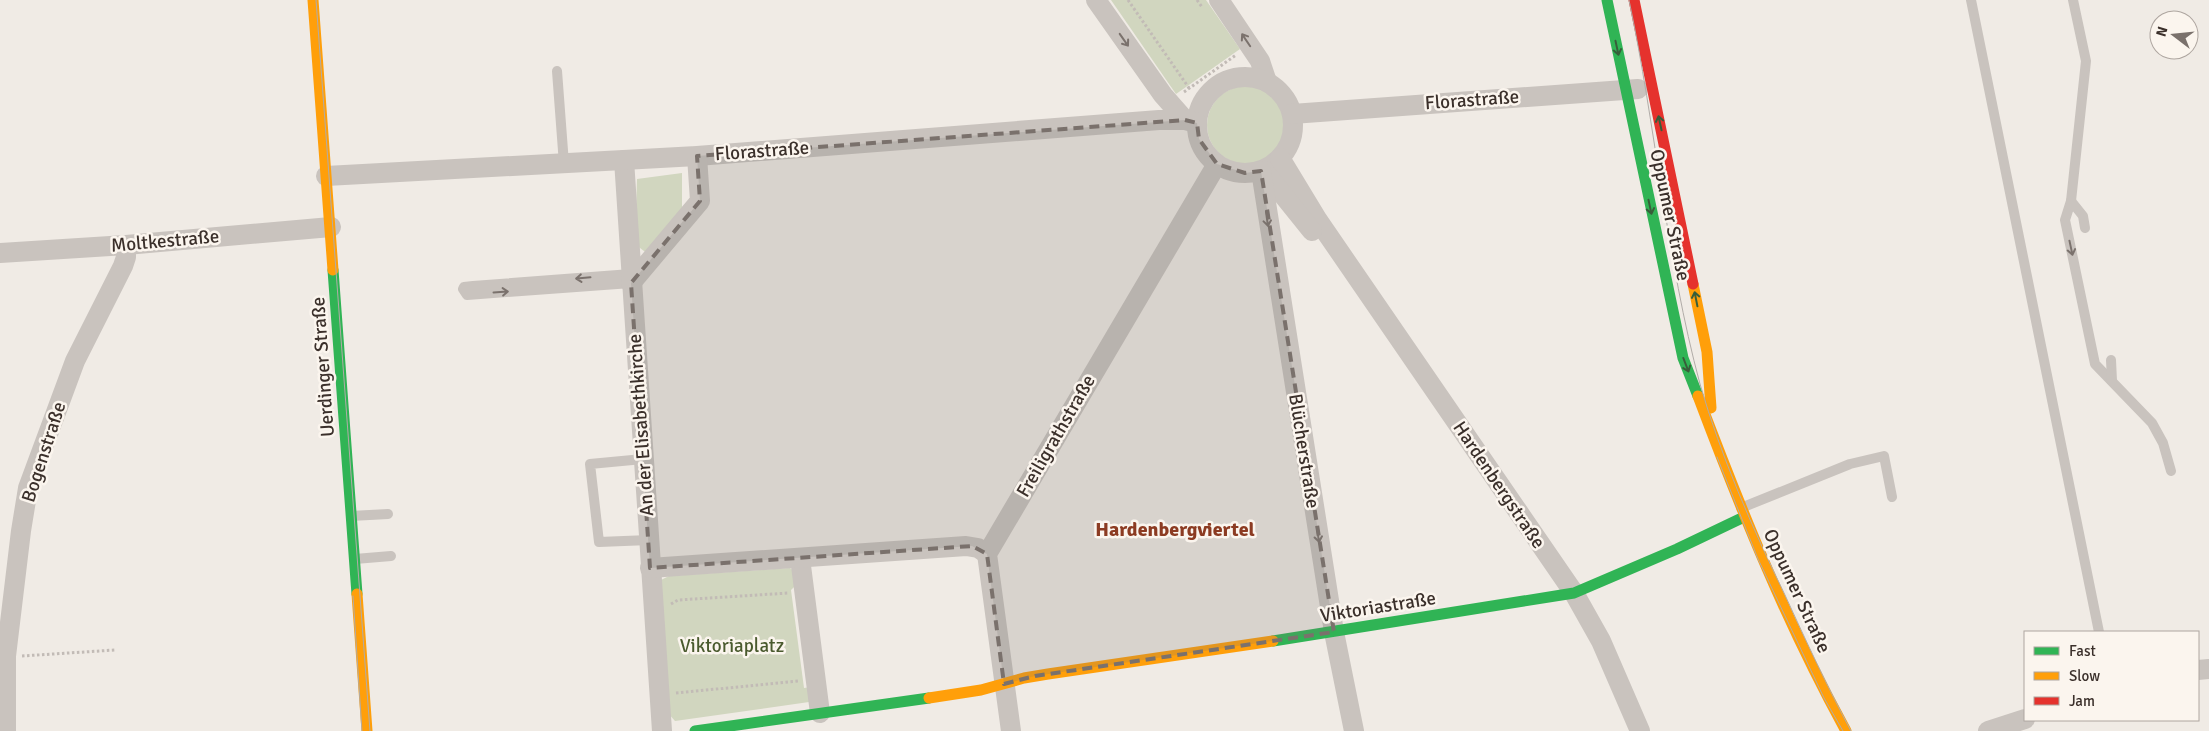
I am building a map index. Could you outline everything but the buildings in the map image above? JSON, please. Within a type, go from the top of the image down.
[{"type":"main road","name":"Uerdinger Straße","points":[[313,0],[331,227],[366,731]]},
{"type":"main road","name":"Oppumer Straße","points":[[1606,0],[1683,358],[1742,513],[1829,700],[1846,731]]},
{"type":"main road","name":"Oppumer Straße","points":[[1634,0],[1707,352],[1712,434]]},
{"type":"main road","name":"Viktoriastraße","points":[[1004,684],[1048,674],[1334,632],[1574,593],[1678,549],[1742,513]]},
{"type":"main road","points":[[695,731],[974,692],[1004,684]]},
{"type":"street","points":[[1096,0],[1169,102],[1191,122],[1206,152],[1216,164],[1230,171],[1246,173],[1262,170],[1280,158],[1292,138],[1292,114],[1283,96],[1267,82],[1252,77],[1236,78],[1221,84],[1209,94],[1191,122]]},
{"type":"street","points":[[1211,4],[1260,61],[1267,82]]},
{"type":"street","name":"Florastraße","points":[[1292,114],[1652,87]]},
{"type":"street","name":"Florastraße","points":[[326,176],[697,156],[1191,122]]},
{"type":"street","points":[[631,278],[700,201],[697,156]]},
{"type":"street","name":"Hardenbergstraße","points":[[1280,158],[1338,250],[1574,593],[1601,641],[1640,731]]},
{"type":"street","name":"An der Elisabethkirche","points":[[624,160],[650,568]]},
{"type":"street","name":"Freiligrathstraße","points":[[987,554],[1216,164]]},
{"type":"street","name":"Hardenbergstraße","points":[[1262,170],[1315,235],[1338,250]]},
{"type":"street","name":"Blücherstraße","points":[[1262,170],[1334,632],[1354,731]]},
{"type":"street","name":"Moltkestraße","points":[[0,254],[331,227]]},
{"type":"street","name":"Bogenstraße","points":[[6,731],[6,656],[28,488],[75,361],[123,266],[126,258],[126,245]]},
{"type":"street","points":[[662,731],[650,568],[966,546],[978,548],[987,554],[1011,731]]},
{"type":"street","points":[[800,558],[820,713]]},
{"type":"street","points":[[1988,731],[2024,719]]},
{"type":"lane","points":[[1971,0],[2099,631]]},
{"type":"lane","points":[[2073,0],[2086,61],[2072,201],[2065,220],[2095,364],[2152,423],[2163,443],[2171,471]]},
{"type":"lane","points":[[557,71],[564,164]]},
{"type":"lane","points":[[2072,201],[2083,216],[2085,228]]},
{"type":"lane","points":[[631,278],[467,295],[463,290],[464,287],[473,286],[631,278]]},
{"type":"lane","points":[[2111,360],[2112,380]]},
{"type":"lane","points":[[1742,513],[1850,464],[1884,456],[1892,497]]},
{"type":"lane","points":[[643,459],[590,464],[599,542],[649,540]]},
{"type":"lane","points":[[351,516],[388,514]]},
{"type":"lane","points":[[354,559],[391,556]]},
{"type":"path","points":[[1128,0],[1189,88]]},
{"type":"path","points":[[1197,0],[1211,4]]},
{"type":"path","points":[[1169,102],[1236,55],[1230,48]]},
{"type":"path","points":[[668,609],[670,604],[678,600],[804,592]]},
{"type":"path","points":[[6,656],[115,650]]},
{"type":"path","points":[[674,689],[677,694],[816,679]]},
{"type":"highlighted area","points":[[1185,120],[1197,123],[1199,139],[1217,164],[1245,173],[1261,171],[1334,632],[1035,676],[1004,684],[987,554],[972,546],[650,568],[631,283],[700,201],[697,156]]},
{"type":"green space","points":[[1111,0],[1206,0],[1240,49],[1176,94]]},
{"type":"green space","points":[[1246,86],[1261,89],[1274,97],[1282,110],[1285,125],[1282,140],[1274,153],[1261,161],[1246,164],[1231,161],[1218,153],[1210,140],[1207,125],[1210,110],[1218,97],[1231,89]]},
{"type":"green space","points":[[682,173],[682,212],[649,255],[635,244],[637,179]]},
{"type":"green space","name":"Viktoriaplatz","points":[[790,568],[794,571],[797,584],[791,590],[804,688],[811,687],[809,702],[675,721],[668,713],[661,580],[669,576]]},
{"type":"tram line","points":[[316,0],[370,731]]},
{"type":"tram line","points":[[1629,0],[1647,96],[1678,289],[1688,337],[1708,411],[1727,465],[1749,518],[1851,731]]},
{"type":"tram line","points":[[1717,457],[1758,559],[1824,698],[1843,731]]},
{"type":"tram line","points":[[353,596],[362,731]]},
{"type":"traffic: fast","points":[[1607,0],[1683,358],[1698,396]]},
{"type":"traffic: fast","points":[[333,270],[357,594]]},
{"type":"traffic: fast","points":[[1273,641],[1574,593],[1677,549],[1744,517]]},
{"type":"traffic: fast","points":[[695,731],[929,698]]},
{"type":"traffic: slow","points":[[313,0],[333,270]]},
{"type":"traffic: slow","points":[[1693,284],[1707,352],[1711,408]]},
{"type":"traffic: slow","points":[[1698,396],[1766,566],[1804,650],[1846,731]]},
{"type":"traffic: slow","points":[[357,594],[367,731]]},
{"type":"traffic: slow","points":[[929,698],[981,690],[1024,678],[1048,674],[1273,641]]},
{"type":"traffic: jam","points":[[1634,0],[1693,284]]},
{"type":"district","name":"Hardenbergviertel","points":[[1175,529]]}]
